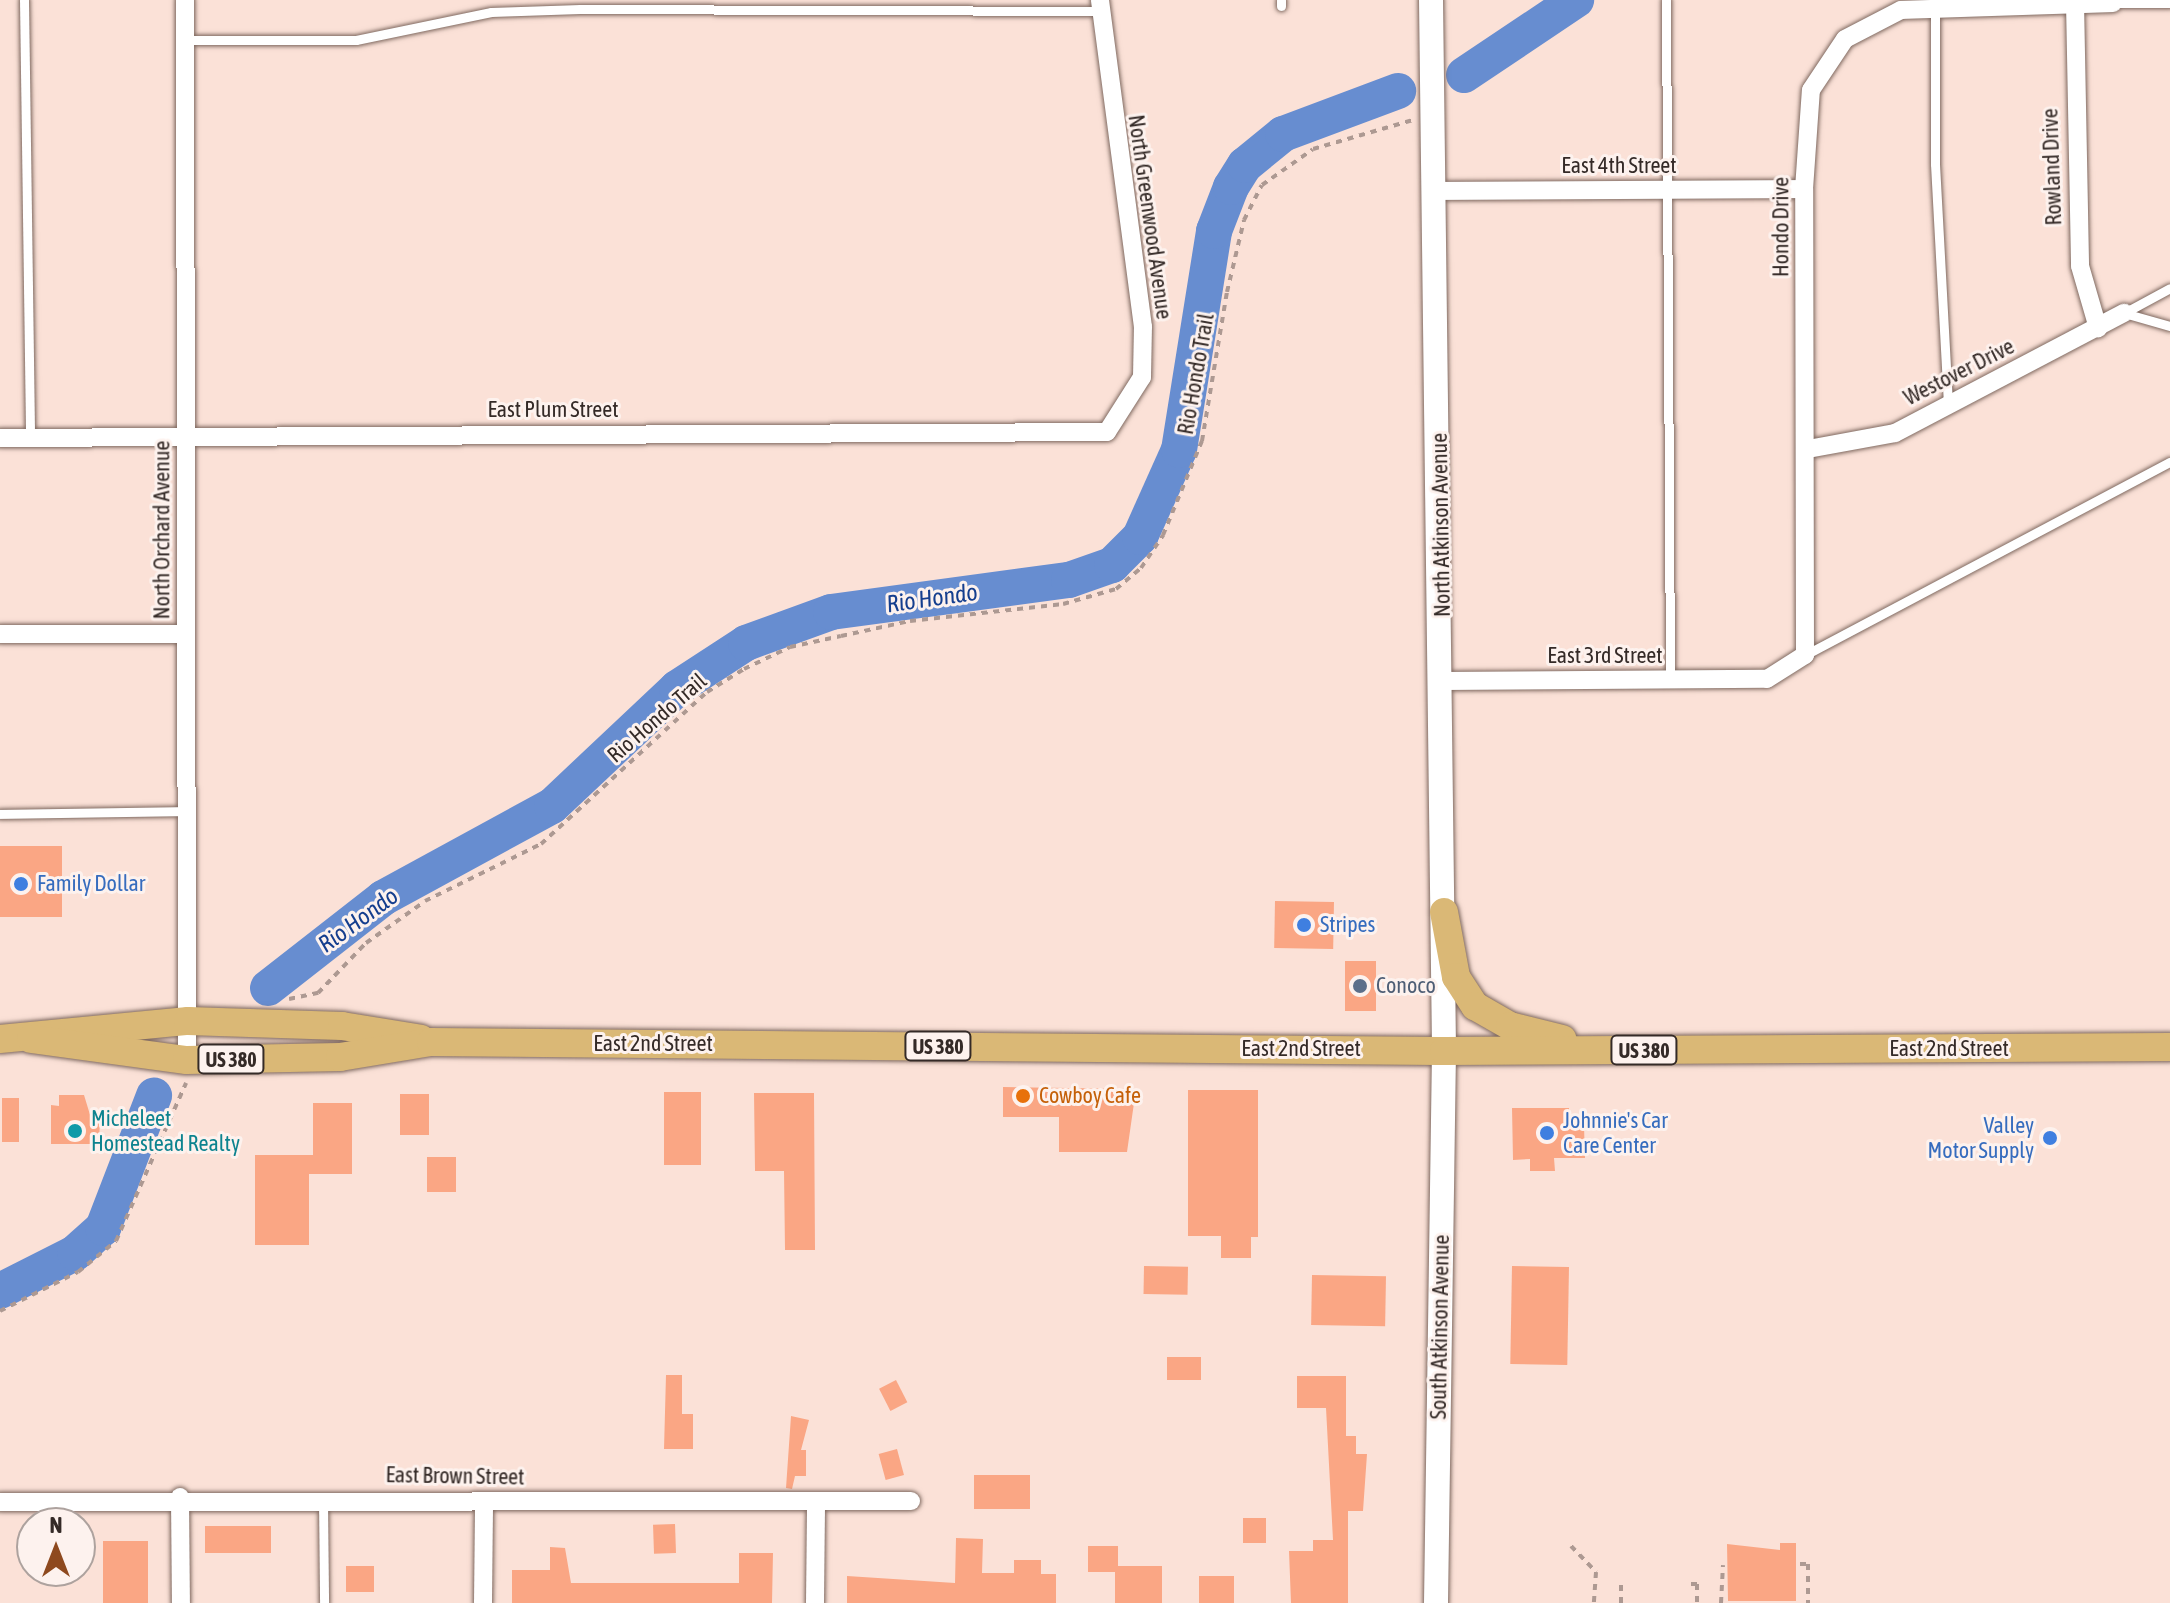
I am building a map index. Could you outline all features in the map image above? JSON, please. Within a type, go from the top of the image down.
[{"type":"main road","name":"North Atkinson Avenue","points":[[1431,0],[1436,191],[1444,1051]]},
{"type":"main road","points":[[1444,912],[1456,977],[1487,1016],[1529,1032],[1621,1050]]},
{"type":"main road","name":"East 2nd Street","points":[[0,1039],[31,1039],[188,1021],[365,1028],[431,1042]]},
{"type":"main road","name":"East 2nd Street","points":[[31,1039],[200,1060],[340,1057],[431,1042],[1444,1051],[2170,1047]]},
{"type":"main road","name":"South Atkinson Avenue","points":[[1436,1603],[1444,1051]]},
{"type":"street","name":"North Orchard Avenue","points":[[185,0],[188,1021],[200,1060]]},
{"type":"street","name":"Rowland Drive","points":[[2075,2],[2080,266],[2098,328]]},
{"type":"street","name":"Hondo Drive","points":[[1805,655],[1808,449],[1804,189],[1811,90],[1845,39],[1901,10],[2113,3]]},
{"type":"street","name":"North Greenwood Avenue","points":[[1100,6],[1143,327],[1142,377],[1107,432]]},
{"type":"street","name":"East 4th Street","points":[[1436,191],[1804,189]]},
{"type":"street","name":"Westover Drive","points":[[1808,449],[1895,433],[2124,313]]},
{"type":"street","name":"East Plum Street","points":[[0,438],[1107,432]]},
{"type":"street","points":[[0,634],[186,634]]},
{"type":"street","name":"East 3rd Street","points":[[1442,681],[1767,679],[1805,655]]},
{"type":"street","points":[[180,1497],[181,1603]]},
{"type":"street","name":"East Brown Street","points":[[0,1502],[180,1497],[911,1501]]},
{"type":"street","points":[[483,1603],[484,1501]]},
{"type":"street","points":[[815,1603],[816,1502]]},
{"type":"lane","points":[[24,0],[30,437]]},
{"type":"lane","points":[[1666,0],[1664,190],[1670,680]]},
{"type":"lane","points":[[2113,3],[2170,3]]},
{"type":"lane","points":[[185,40],[356,40],[491,12],[1100,6]]},
{"type":"lane","points":[[1936,8],[1935,180],[1948,405]]},
{"type":"lane","points":[[2124,313],[2170,288]]},
{"type":"lane","points":[[2124,313],[2170,326]]},
{"type":"lane","points":[[1805,655],[2170,462]]},
{"type":"lane","points":[[0,814],[187,811]]},
{"type":"lane","points":[[323,1499],[324,1603]]},
{"type":"path","name":"Rio Hondo Trail","points":[[260,1022],[291,997],[318,993],[366,943],[453,884],[541,844],[707,692],[790,647],[910,621],[1063,604],[1116,589],[1141,568],[1163,535],[1202,441],[1227,292],[1244,220],[1262,185],[1313,149],[1380,125],[1433,117]]},
{"type":"path","points":[[0,1311],[103,1255],[200,1060]]},
{"type":"path","points":[[1571,1546],[1596,1572],[1594,1603]]},
{"type":"path","points":[[1800,1564],[1808,1564],[1808,1603]]},
{"type":"path","points":[[1721,1603],[1723,1565]]},
{"type":"path","points":[[1691,1584],[1697,1584],[1697,1603]]},
{"type":"path","points":[[1621,1585],[1621,1603]]},
{"type":"path","points":[[1800,1586],[1808,1586]]},
{"type":"building","points":[[0,846],[62,846],[62,917],[0,917]]},
{"type":"building","name":"Stripes","points":[[1275,901],[1334,902],[1333,949],[1274,948]]},
{"type":"building","name":"Conoco","points":[[1345,961],[1376,961],[1376,1011],[1345,1011]]},
{"type":"building","points":[[1003,1087],[1136,1089],[1127,1152],[1059,1152],[1059,1117],[1003,1117]]},
{"type":"building","points":[[1188,1090],[1258,1090],[1258,1237],[1251,1237],[1251,1258],[1221,1258],[1221,1236],[1188,1236]]},
{"type":"building","points":[[664,1092],[701,1092],[701,1165],[664,1165]]},
{"type":"building","points":[[754,1093],[814,1093],[815,1250],[785,1250],[784,1171],[755,1171]]},
{"type":"building","points":[[400,1094],[429,1094],[429,1135],[400,1135]]},
{"type":"building","name":"Micheleet Homestead Realty","points":[[59,1095],[84,1095],[91,1118],[100,1118],[99,1144],[51,1144],[51,1105],[59,1106]]},
{"type":"building","points":[[2,1098],[19,1098],[19,1142],[2,1142]]},
{"type":"building","points":[[313,1103],[352,1103],[352,1174],[309,1174],[309,1245],[255,1245],[255,1155],[313,1155]]},
{"type":"building","points":[[1512,1108],[1569,1108],[1570,1126],[1584,1126],[1585,1158],[1554,1158],[1555,1171],[1530,1171],[1530,1159],[1513,1160]]},
{"type":"building","points":[[427,1157],[456,1157],[456,1192],[427,1192]]},
{"type":"building","points":[[1144,1266],[1188,1267],[1188,1295],[1144,1294]]},
{"type":"building","points":[[1512,1266],[1569,1267],[1567,1365],[1510,1364]]},
{"type":"building","points":[[1312,1275],[1386,1276],[1385,1326],[1311,1325]]},
{"type":"building","points":[[1167,1357],[1201,1357],[1201,1380],[1167,1380]]},
{"type":"building","points":[[666,1375],[682,1375],[682,1414],[693,1414],[693,1449],[664,1449]]},
{"type":"building","points":[[1297,1376],[1346,1376],[1346,1436],[1356,1436],[1356,1454],[1367,1454],[1363,1511],[1348,1511],[1348,1603],[1291,1603],[1289,1551],[1313,1551],[1313,1540],[1333,1540],[1326,1408],[1297,1408]]},
{"type":"building","points":[[896,1380],[907,1402],[890,1411],[879,1389]]},
{"type":"building","points":[[791,1416],[809,1420],[801,1450],[806,1450],[806,1476],[795,1476],[792,1489],[786,1488]]},
{"type":"building","points":[[897,1449],[904,1475],[886,1480],[879,1454]]},
{"type":"building","points":[[974,1475],[1030,1475],[1030,1509],[974,1509]]},
{"type":"building","points":[[1243,1518],[1266,1518],[1266,1543],[1243,1543]]},
{"type":"building","points":[[675,1524],[676,1553],[654,1554],[653,1525]]},
{"type":"building","points":[[205,1526],[271,1526],[271,1553],[205,1553]]},
{"type":"building","points":[[956,1538],[983,1539],[982,1573],[1014,1573],[1014,1560],[1041,1560],[1041,1574],[1056,1574],[1056,1603],[847,1603],[847,1576],[955,1583]]},
{"type":"building","points":[[103,1541],[148,1541],[148,1603],[103,1603]]},
{"type":"building","points":[[1780,1543],[1796,1543],[1796,1601],[1728,1601],[1727,1544],[1780,1550]]},
{"type":"building","points":[[1088,1546],[1118,1546],[1118,1566],[1162,1566],[1162,1603],[1115,1603],[1115,1572],[1088,1572]]},
{"type":"building","points":[[550,1547],[565,1548],[571,1583],[739,1583],[739,1553],[773,1553],[772,1603],[512,1603],[512,1570],[550,1570]]},
{"type":"building","points":[[346,1566],[374,1566],[374,1592],[346,1592]]},
{"type":"building","points":[[1199,1576],[1234,1576],[1234,1603],[1199,1603]]},
{"type":"waterway","name":"Rio Hondo","points":[[1464,75],[1576,0]]},
{"type":"waterway","name":"Rio Hondo","points":[[268,988],[383,898],[552,806],[677,688],[746,643],[831,612],[1069,580],[1112,565],[1140,537],[1179,450],[1214,231],[1231,187],[1245,165],[1283,134],[1398,91]]},
{"type":"waterway","name":"Rio Hondo","points":[[0,1291],[75,1253],[103,1228],[154,1096]]},
{"type":"place","name":"Family Dollar","points":[[21,884]]},
{"type":"place","name":"Stripes","points":[[1304,925]]},
{"type":"place","name":"Conoco","points":[[1360,986]]},
{"type":"place","name":"Cowboy Cafe","points":[[1023,1096]]},
{"type":"place","name":"Micheleet Homestead Realty","points":[[75,1131]]},
{"type":"place","name":"Johnnie's Car Care Center","points":[[1547,1133]]},
{"type":"place","name":"Valley Motor Supply","points":[[2050,1138]]}]
